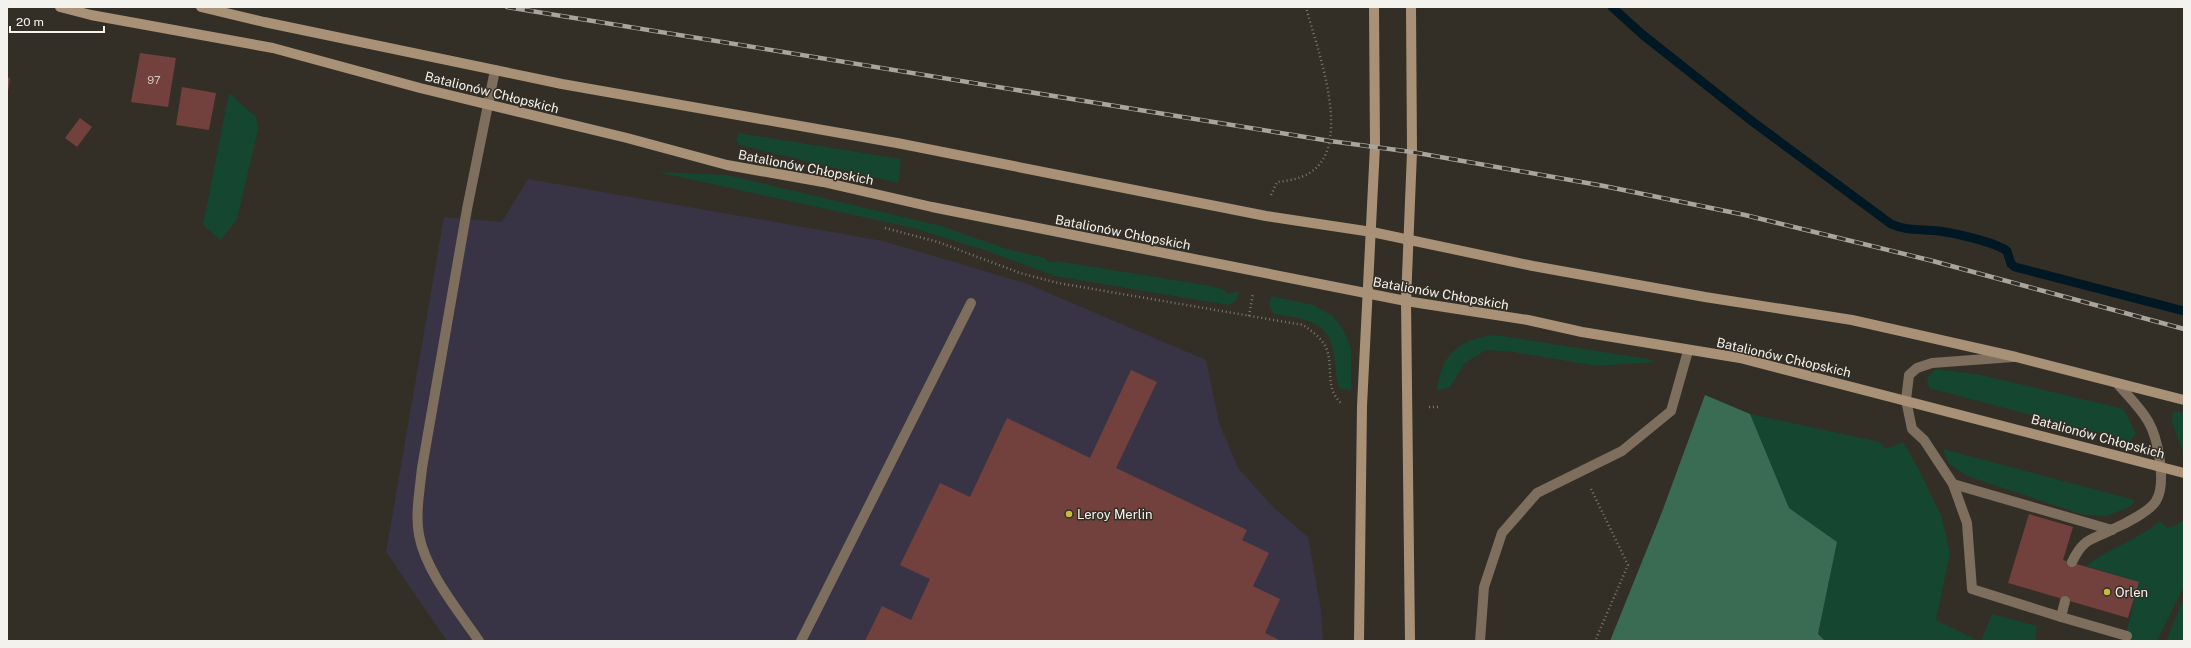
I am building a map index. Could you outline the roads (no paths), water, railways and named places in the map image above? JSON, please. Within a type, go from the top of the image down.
[{"type":"main road","name":"Batalionów Chłopskich","points":[[60,7],[91,15],[273,48],[488,105],[627,138],[727,165],[823,182],[939,209],[1406,301],[1528,320],[1688,351],[1740,358],[2184,472]]},
{"type":"main road","name":"Batalionów Chłopskich","points":[[201,7],[494,70],[897,143],[1266,216],[1372,232],[1407,241],[1705,297],[1852,320],[2016,357],[2184,400]]},
{"type":"main road","points":[[1359,641],[1362,406],[1367,293],[1372,232],[1375,146],[1374,7]]},
{"type":"main road","points":[[1410,641],[1406,301],[1407,241],[1412,152],[1411,7]]},
{"type":"lane","points":[[479,641],[426,561],[419,534],[419,508],[422,468],[494,70]]},
{"type":"lane","points":[[801,641],[970,303]]},
{"type":"lane","points":[[1480,641],[1484,587],[1502,533],[1537,493],[1622,451],[1671,411],[1688,351]]},
{"type":"lane","points":[[2016,357],[1932,362],[1917,368],[1909,375],[1906,400],[1912,429],[1924,440],[1952,484],[1967,523],[1972,589],[2127,636]]},
{"type":"lane","points":[[2072,562],[2079,548],[2093,538],[2112,530],[2141,514],[2156,501],[2161,488],[2162,467],[2148,422],[2117,383]]},
{"type":"lane","points":[[1952,484],[2112,530]]},
{"type":"lane","points":[[2061,617],[2066,601]]},
{"type":"waterway","points":[[1612,7],[1643,35],[1753,122],[1891,224],[1908,229],[1946,232],[1984,241],[2007,251],[2011,264],[2015,267],[2184,311]]},
{"type":"railway","points":[[507,7],[1330,141],[1412,152],[1604,186],[1745,215],[1929,260],[2184,329]]},
{"type":"place","name":"Leroy Merlin","points":[[1069,514]]},
{"type":"place","name":"Orlen","points":[[2107,592]]}]
